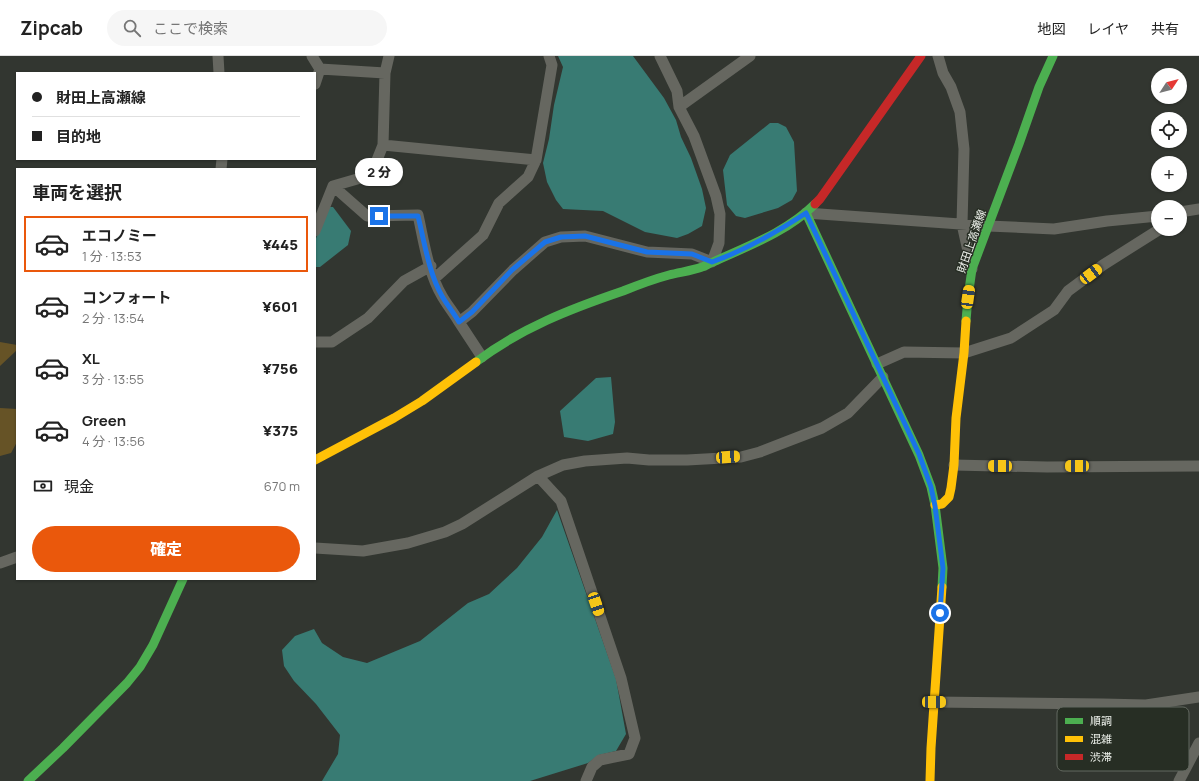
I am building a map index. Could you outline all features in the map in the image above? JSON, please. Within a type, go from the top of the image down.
[{"type":"main road","points":[[316,459],[394,418],[482,357],[533,326],[584,304],[668,275],[703,267],[768,236],[806,213],[820,199],[921,56]]},
{"type":"main road","name":"財田上高瀬線","points":[[935,506],[942,504],[949,498],[951,488],[954,465],[956,418],[972,269],[1039,87],[1053,56]]},
{"type":"main road","points":[[806,213],[919,454],[931,487],[943,568],[930,781]]},
{"type":"main road","points":[[28,781],[127,684],[140,667],[153,645],[183,580]]},
{"type":"street","points":[[218,56],[219,72]]},
{"type":"street","points":[[312,56],[320,69]]},
{"type":"street","points":[[333,186],[371,175],[383,145],[386,73],[389,56]]},
{"type":"street","points":[[435,278],[483,236],[499,203],[528,177],[536,160],[552,65],[549,56]]},
{"type":"street","points":[[459,322],[472,312],[512,270],[545,242],[561,237],[585,236],[647,252],[692,254],[712,262],[720,243],[720,214],[716,196],[694,136],[680,107],[677,91],[660,56]]},
{"type":"street","points":[[680,107],[750,56]]},
{"type":"street","points":[[938,56],[943,73],[951,87],[960,112],[964,149],[962,224],[972,269]]},
{"type":"street","points":[[320,69],[386,73]]},
{"type":"street","points":[[316,81],[320,69]]},
{"type":"street","points":[[383,145],[536,160]]},
{"type":"street","points":[[316,228],[333,186]]},
{"type":"street","points":[[333,186],[366,216],[418,216],[430,266],[441,295],[482,357]]},
{"type":"street","points":[[806,213],[988,226],[1054,229],[1107,221],[1151,217]]},
{"type":"street","points":[[877,364],[904,352],[964,353],[1011,338],[1054,310],[1068,291],[1097,269],[1151,235]]},
{"type":"street","points":[[316,342],[332,342],[368,318],[404,281],[430,266]]},
{"type":"street","points":[[316,548],[363,551],[408,543],[445,532],[462,524],[538,476],[563,465],[585,461],[627,458],[649,460],[687,460],[741,456],[760,452],[822,428],[848,413],[883,377]]},
{"type":"street","points":[[954,465],[1199,466]]},
{"type":"street","points":[[538,476],[561,501],[621,678],[635,738],[629,754],[600,760],[592,767],[586,781]]},
{"type":"street","points":[[0,563],[16,557]]},
{"type":"street","points":[[934,702],[1146,705],[1199,697]]},
{"type":"street","points":[[1189,762],[1199,743]]},
{"type":"street","points":[[1179,781],[1184,771]]},
{"type":"shaded area","points":[[0,342],[16,345],[16,351],[0,366]]},
{"type":"shaded area","points":[[0,408],[16,409],[16,444],[11,453],[0,456]]},
{"type":"water","points":[[558,56],[633,56],[664,98],[676,120],[681,137],[691,158],[702,189],[706,208],[702,226],[677,238],[645,232],[603,211],[563,209],[556,200],[547,182],[543,163],[563,67]]},
{"type":"water","points":[[770,123],[778,123],[786,127],[794,142],[797,191],[792,200],[778,208],[745,218],[736,216],[727,205],[723,170],[730,155]]},
{"type":"water","points":[[328,207],[333,207],[351,231],[348,245],[320,267],[316,267],[316,238]]},
{"type":"water","points":[[611,377],[615,422],[613,434],[588,441],[564,437],[560,411],[596,378]]},
{"type":"water","points":[[557,510],[616,679],[626,734],[616,751],[599,755],[588,763],[530,781],[322,781],[338,754],[340,735],[316,704],[294,681],[284,666],[282,650],[295,636],[314,629],[322,643],[343,657],[367,663],[420,641],[468,603],[489,594],[517,568],[542,537]]},
{"type":"traffic: fast","points":[[966,321],[972,269],[1039,87],[1053,56]]},
{"type":"traffic: fast","points":[[476,362],[510,339],[546,320],[652,280],[703,267],[767,238],[792,223],[815,204]]},
{"type":"traffic: fast","points":[[806,213],[919,455],[931,487],[935,505],[943,568],[942,587]]},
{"type":"traffic: fast","points":[[28,781],[127,683],[140,667],[153,645],[183,580]]},
{"type":"traffic: slow","points":[[935,505],[942,504],[949,497],[951,488],[954,465],[956,418],[964,353],[966,321]]},
{"type":"traffic: slow","points":[[316,459],[394,418],[422,401],[476,362]]},
{"type":"traffic: slow","points":[[930,781],[942,587]]},
{"type":"traffic: jam","points":[[815,204],[921,56]]},
{"type":"route","points":[[379,216],[418,216],[430,266],[441,295],[459,322],[472,312],[512,270],[545,242],[561,237],[585,236],[647,252],[692,254],[712,262],[728,256],[768,236],[806,213],[919,454],[931,487],[943,568],[940,613]]}]
